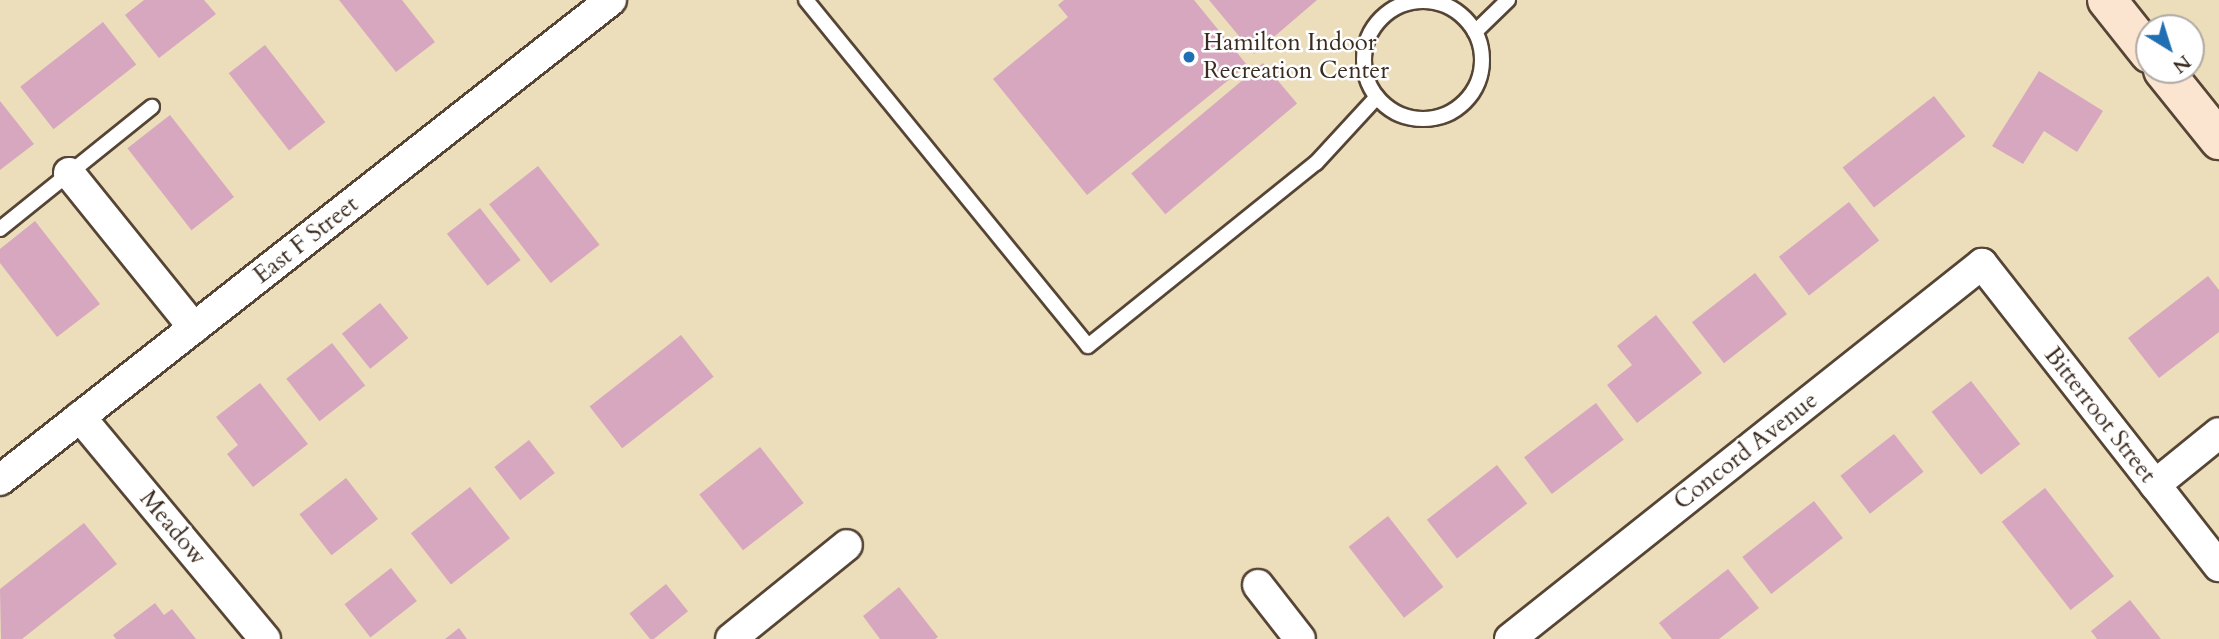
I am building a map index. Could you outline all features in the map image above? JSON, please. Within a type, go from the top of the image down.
[{"type":"street","name":"East F Street","points":[[0,480],[611,0]]},
{"type":"street","points":[[2107,0],[2135,35]]},
{"type":"street","points":[[2174,84],[2219,141]]},
{"type":"street","points":[[69,173],[194,328]]},
{"type":"street","name":"Bitterroot Street","points":[[1982,264],[2219,566]]},
{"type":"street","name":"Concord Avenue","points":[[1510,639],[1982,264]]},
{"type":"street","name":"Meadow","points":[[80,417],[265,639]]},
{"type":"street","points":[[2155,485],[2219,433]]},
{"type":"street","points":[[731,639],[847,545]]},
{"type":"street","points":[[1258,585],[1300,639]]},
{"type":"lane","points":[[806,0],[1088,346],[1316,163],[1377,97]]},
{"type":"lane","points":[[1475,32],[1508,0]]},
{"type":"lane","points":[[1428,1],[1447,6],[1463,16],[1475,32],[1482,50],[1482,70],[1476,88],[1464,104],[1447,114],[1429,120],[1409,118],[1391,110],[1377,97],[1367,80],[1364,60],[1367,42],[1376,24],[1391,11],[1408,3],[1428,1]]},
{"type":"lane","points":[[0,229],[152,107]]},
{"type":"building","points":[[144,0],[204,0],[216,14],[159,58],[125,15]]},
{"type":"building","points":[[339,0],[402,0],[435,42],[396,72]]},
{"type":"building","points":[[1064,0],[1194,0],[1247,65],[1087,195],[993,79],[1068,17],[1058,5]]},
{"type":"building","points":[[1209,0],[1317,0],[1254,54]]},
{"type":"building","points":[[103,22],[136,65],[54,129],[20,87]]},
{"type":"building","points":[[265,45],[325,122],[289,151],[229,73]]},
{"type":"building","points":[[1263,63],[1297,104],[1165,214],[1131,174]]},
{"type":"building","points":[[2039,71],[2103,111],[2077,152],[2044,131],[2023,164],[1992,146]]},
{"type":"building","points":[[1934,96],[1965,136],[1874,208],[1843,167]]},
{"type":"building","points":[[0,101],[34,144],[0,170]]},
{"type":"building","points":[[170,115],[234,197],[191,230],[127,148]]},
{"type":"building","points":[[538,166],[600,245],[551,283],[489,204]]},
{"type":"building","points":[[1849,202],[1879,241],[1809,295],[1779,257]]},
{"type":"building","points":[[480,208],[521,260],[488,286],[447,234]]},
{"type":"building","points":[[35,221],[100,304],[57,337],[0,263],[0,249]]},
{"type":"building","points":[[1755,273],[1787,314],[1724,363],[1692,322]]},
{"type":"building","points":[[2208,276],[2219,290],[2219,332],[2159,378],[2128,338]]},
{"type":"building","points":[[380,303],[408,338],[370,369],[342,334]]},
{"type":"building","points":[[1656,315],[1702,373],[1637,423],[1607,385],[1632,365],[1617,346]]},
{"type":"building","points":[[681,335],[714,377],[622,448],[590,406]]},
{"type":"building","points":[[332,343],[365,386],[320,421],[286,379]]},
{"type":"building","points":[[1971,381],[2020,444],[1981,475],[1932,412]]},
{"type":"building","points":[[260,383],[308,444],[253,487],[227,454],[238,445],[216,417]]},
{"type":"building","points":[[1596,403],[1624,440],[1552,494],[1524,457]]},
{"type":"building","points":[[1894,434],[1924,472],[1870,514],[1840,476]]},
{"type":"building","points":[[529,440],[555,473],[520,500],[494,467]]},
{"type":"building","points":[[760,447],[804,503],[743,550],[699,494]]},
{"type":"building","points":[[1497,465],[1527,504],[1457,558],[1427,520]]},
{"type":"building","points":[[346,478],[378,519],[332,555],[300,514]]},
{"type":"building","points":[[470,487],[510,538],[451,584],[411,533]]},
{"type":"building","points":[[2045,488],[2114,576],[2071,610],[2002,522]]},
{"type":"building","points":[[1814,501],[1843,538],[1771,594],[1742,557]]},
{"type":"building","points":[[1388,516],[1443,587],[1404,618],[1349,547]]},
{"type":"building","points":[[84,523],[117,564],[22,639],[1,639],[0,589]]},
{"type":"building","points":[[391,568],[417,601],[370,637],[345,604]]},
{"type":"building","points":[[1728,569],[1759,608],[1719,639],[1672,639],[1659,623]]},
{"type":"building","points":[[666,584],[688,611],[654,639],[650,639],[629,614]]},
{"type":"building","points":[[899,587],[938,637],[880,639],[863,616]]},
{"type":"building","points":[[2130,600],[2161,639],[2097,639],[2091,631]]},
{"type":"building","points":[[155,603],[164,615],[172,609],[196,639],[116,639],[113,635]]},
{"type":"building","points":[[459,628],[467,639],[445,639]]},
{"type":"place","name":"Hamilton Indoor Recreation Center","points":[[1189,57]]}]
